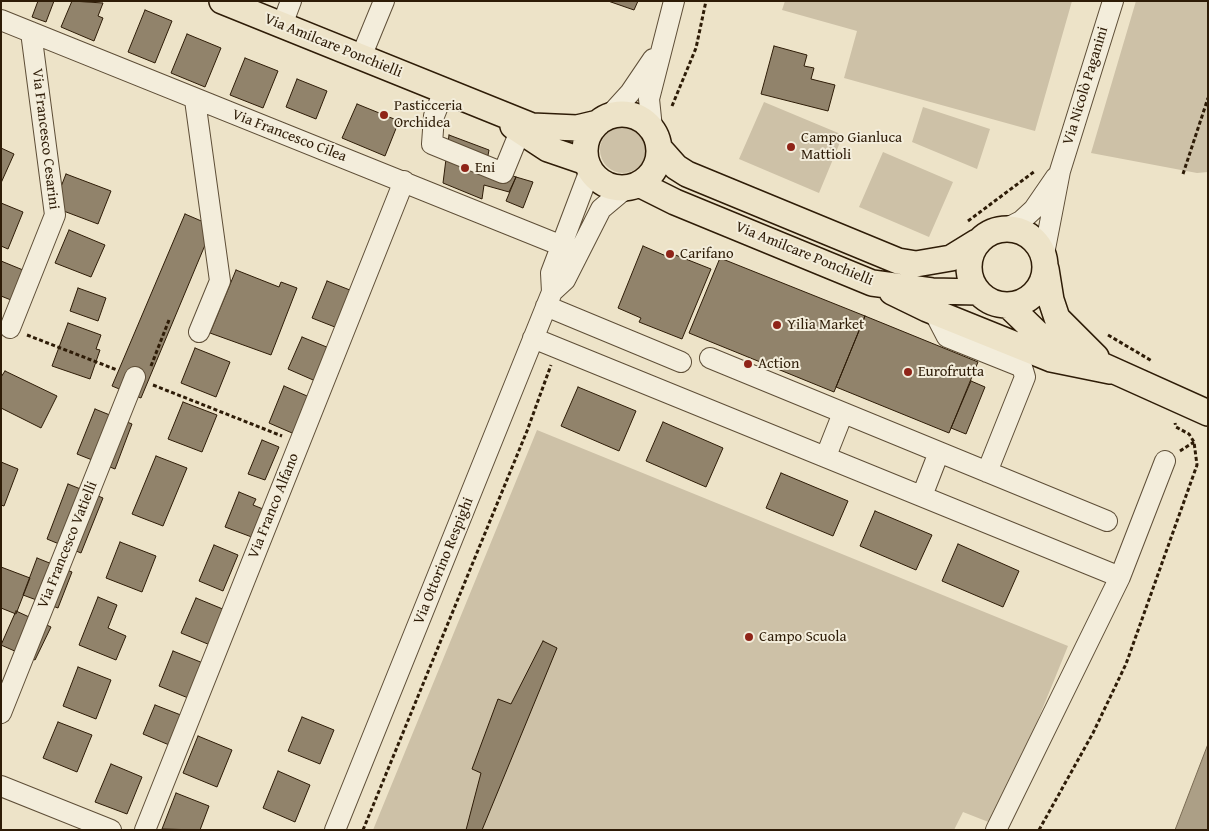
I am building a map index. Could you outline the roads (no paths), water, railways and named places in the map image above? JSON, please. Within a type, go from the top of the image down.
[{"type":"main road","name":"Via Amilcare Ponchielli","points":[[222,1],[532,126],[577,128],[622,113],[634,115],[644,120],[676,167],[687,174],[898,261],[916,264],[951,258],[969,234],[985,235],[1007,228],[1019,230],[1030,235],[1038,243],[1045,261],[1051,300],[1057,318],[1110,371]]},
{"type":"main road","name":"Via Amilcare Ponchielli","points":[[444,91],[497,120],[521,129],[548,149],[588,166],[605,184],[632,186],[872,283],[932,291],[978,292],[997,304],[1008,305],[1037,333],[1193,414]]},
{"type":"main road","points":[[588,166],[586,140],[604,119]]},
{"type":"main road","points":[[632,186],[655,169],[656,139]]},
{"type":"main road","points":[[969,234],[970,254],[968,267],[971,280],[978,292]]},
{"type":"main road","points":[[1008,305],[1030,298],[1044,280],[1045,261]]},
{"type":"main road","points":[[872,283],[934,312],[1051,359],[1110,371]]},
{"type":"street","points":[[282,25],[290,1]]},
{"type":"street","points":[[361,57],[384,1]]},
{"type":"street","points":[[656,139],[649,99],[674,1]]},
{"type":"street","name":"Via Nicolò Paganini","points":[[1045,261],[1060,171],[1113,1]]},
{"type":"street","name":"Via Francesco Cilea","points":[[1,20],[195,100],[404,181],[569,249]]},
{"type":"street","name":"Via Francesco Cesarini","points":[[10,328],[56,215],[31,32]]},
{"type":"street","points":[[604,119],[642,77],[661,47]]},
{"type":"street","points":[[444,91],[434,116],[432,144],[503,173],[521,129]]},
{"type":"street","points":[[195,100],[220,282],[199,332]]},
{"type":"street","name":"Via Ottorino Respighi","points":[[335,830],[549,299],[565,280],[569,249],[588,166]]},
{"type":"street","name":"Via Nicolò Paganini","points":[[1007,228],[1020,221],[1034,209],[1060,171]]},
{"type":"street","name":"Via Franco Alfano","points":[[145,830],[404,181]]},
{"type":"street","name":"Via Ottorino Respighi","points":[[569,249],[601,209],[632,186]]},
{"type":"street","points":[[549,299],[681,362]]},
{"type":"street","points":[[934,312],[947,338],[1022,367],[1024,377],[988,472]]},
{"type":"street","points":[[533,338],[1120,577]]},
{"type":"street","points":[[710,358],[1107,521]]},
{"type":"street","name":"Via Francesco Vatielli","points":[[1,713],[142,375]]},
{"type":"street","points":[[826,456],[843,413]]},
{"type":"street","points":[[922,496],[939,452]]},
{"type":"street","points":[[996,830],[1120,577],[1165,461]]},
{"type":"street","points":[[1,786],[111,830]]},
{"type":"place","name":"Pasticceria Orchidea","points":[[384,115]]},
{"type":"place","name":"Campo Gianluca Mattioli","points":[[791,147]]},
{"type":"place","name":"Eni","points":[[465,168]]},
{"type":"place","name":"Carifano","points":[[670,254]]},
{"type":"place","name":"Yilia Market","points":[[777,325]]},
{"type":"place","name":"Action","points":[[748,364]]},
{"type":"place","name":"Eurofrutta","points":[[908,372]]},
{"type":"place","name":"Campo Scuola","points":[[749,637]]}]
